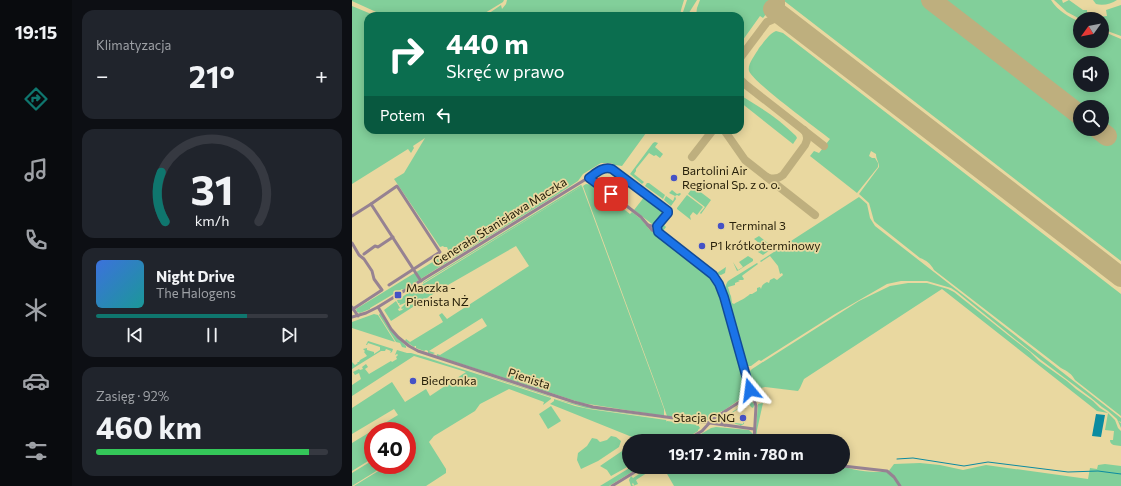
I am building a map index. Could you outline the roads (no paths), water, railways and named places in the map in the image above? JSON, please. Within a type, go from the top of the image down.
[{"type":"street","name":"Generała Stanisława Maczka","points":[[378,307],[604,168],[612,169],[668,212],[657,226]]},
{"type":"street","points":[[589,178],[641,217],[652,230],[660,234],[710,273],[718,282],[724,297],[756,406],[754,434]]},
{"type":"street","points":[[352,216],[397,186],[440,252],[389,285]]},
{"type":"street","points":[[371,204],[421,281]]},
{"type":"street","points":[[648,225],[657,226],[657,231],[660,234]]},
{"type":"street","points":[[364,254],[375,246],[378,247],[393,237]]},
{"type":"street","points":[[352,243],[359,255],[364,259],[372,271],[374,279],[382,290],[353,308],[358,316]]},
{"type":"street","points":[[352,317],[358,316],[378,307]]},
{"type":"street","name":"Pienista","points":[[378,307],[391,329],[409,346],[426,354],[578,404],[754,429]]},
{"type":"street","points":[[697,434],[702,431],[709,423],[752,394]]},
{"type":"street","points":[[723,413],[722,421],[725,425]]},
{"type":"street","points":[[850,467],[887,471],[894,477],[900,486]]},
{"type":"street","points":[[612,486],[632,474]]},
{"type":"water","points":[[1096,414],[1105,415],[1101,437],[1092,436]]},
{"type":"waterway","points":[[897,459],[913,458],[964,466],[988,462],[1068,472],[1098,471],[1121,474]]},
{"type":"place","name":"Bartolini Air Regional Sp. z o. o.","points":[[674,178]]},
{"type":"place","name":"Terminal 3","points":[[721,226]]},
{"type":"place","name":"P1 krótkoterminowy","points":[[702,246]]},
{"type":"place","name":"Maczka - Pienista NŻ","points":[[398,295]]},
{"type":"place","name":"Biedronka","points":[[413,381]]},
{"type":"place","name":"Stacja CNG","points":[[743,418]]}]
